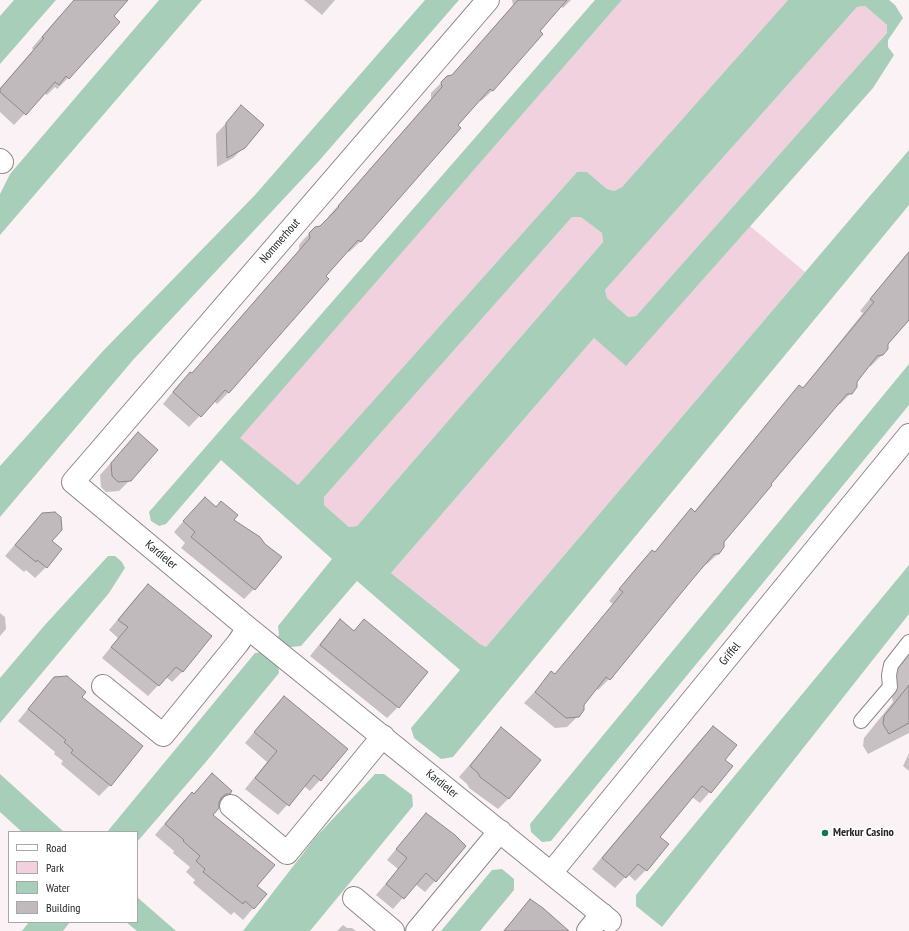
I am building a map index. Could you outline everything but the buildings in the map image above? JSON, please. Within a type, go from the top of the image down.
[{"type":"street","name":"Nommerhout","points":[[73,482],[488,0]]},
{"type":"street","name":"Griffel","points":[[551,872],[909,435]]},
{"type":"street","name":"Kardieler","points":[[73,482],[248,628],[606,918],[588,931]]},
{"type":"street","points":[[103,686],[163,735],[238,643],[248,628]]},
{"type":"street","points":[[231,806],[287,853],[383,736]]},
{"type":"street","points":[[417,931],[500,831]]},
{"type":"street","points":[[354,898],[394,931]]},
{"type":"lane","points":[[861,721],[890,687],[888,675],[891,665],[909,642]]},
{"type":"green space","points":[[622,0],[788,0],[622,187],[614,191],[607,189],[587,172],[577,172],[298,485],[239,438]]},
{"type":"green space","points":[[865,6],[887,25],[887,33],[636,316],[628,317],[607,298],[605,290],[857,7]]},
{"type":"green space","points":[[581,216],[602,233],[603,242],[357,526],[349,527],[324,505],[324,497],[572,217]]},
{"type":"green space","points":[[750,226],[805,272],[486,647],[480,644],[391,573],[594,338],[626,365]]},
{"type":"water","points":[[14,0],[56,0],[0,64],[0,16]]},
{"type":"water","points":[[159,0],[202,0],[0,235],[0,194],[10,174]]},
{"type":"water","points":[[425,0],[459,0],[318,162],[133,360],[0,517],[0,466],[103,351],[255,195]]},
{"type":"water","points":[[595,0],[622,0],[240,438],[298,485],[577,172],[587,172],[607,189],[614,191],[622,187],[788,0],[889,0],[895,5],[903,18],[888,40],[888,47],[894,55],[873,88],[626,366],[594,338],[391,573],[480,644],[486,647],[909,150],[909,205],[453,757],[441,759],[414,738],[411,728],[460,670],[357,581],[301,646],[291,647],[278,663],[279,673],[205,763],[138,841],[138,831],[108,831],[255,653],[265,652],[279,635],[278,626],[332,559],[221,460],[166,524],[159,526],[151,521],[149,512]],"holes":[[[865,6],[887,25],[887,33],[636,316],[628,317],[607,298],[605,290],[857,7]],[[572,217],[581,217],[602,233],[603,242],[357,526],[349,527],[324,505],[324,497]]]},
{"type":"water","points":[[909,364],[909,405],[551,841],[542,842],[531,832],[530,824]]},
{"type":"water","points":[[108,556],[115,556],[122,562],[125,568],[109,593],[0,723],[0,678],[44,626]]},
{"type":"water","points":[[909,565],[909,614],[662,927],[636,906],[636,895]]},
{"type":"water","points":[[0,774],[63,831],[21,831],[0,812]]},
{"type":"water","points":[[375,774],[384,774],[412,795],[413,806],[310,931],[243,931],[315,838]]},
{"type":"water","points":[[502,869],[514,879],[514,890],[480,931],[441,931],[492,870]]},
{"type":"water","points":[[138,898],[176,931],[137,931],[127,923],[138,923]]},
{"type":"water","points":[[28,923],[69,923],[63,931],[22,931]]},
{"type":"place","name":"Merkur Casino","points":[[825,833]]}]
